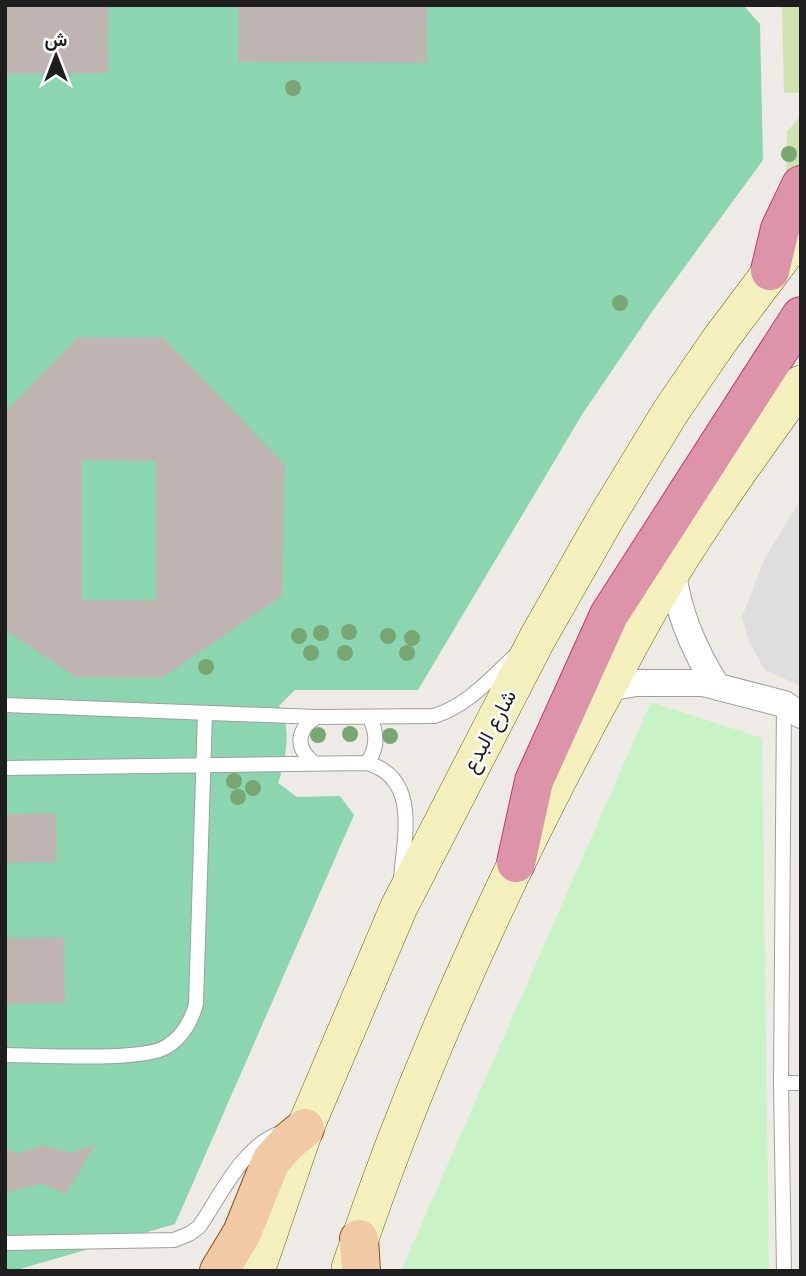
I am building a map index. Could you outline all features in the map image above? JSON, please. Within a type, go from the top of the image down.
[{"type":"highway","points":[[770,271],[780,229],[801,185]]},
{"type":"highway","points":[[516,863],[534,781],[608,615],[801,316]]},
{"type":"main road","name":"شارع البدع","points":[[256,1271],[305,1128],[399,907],[537,639],[671,411],[719,341],[801,232]]},
{"type":"main road","points":[[356,1260],[396,1138],[460,984],[569,755],[650,607],[711,511],[801,384]]},
{"type":"main road","points":[[219,1271],[242,1233],[271,1160],[305,1128]]},
{"type":"street","points":[[673,572],[680,610],[693,645],[716,685]]},
{"type":"street","points":[[607,688],[663,682],[716,685],[795,704]]},
{"type":"lane","points":[[5,705],[316,717],[422,717],[448,712],[537,639]]},
{"type":"lane","points":[[784,1271],[781,1083],[795,704]]},
{"type":"lane","points":[[5,1055],[151,1053],[176,1041],[186,1030],[196,1004],[205,713]]},
{"type":"lane","points":[[314,763],[305,756],[300,745],[306,724],[316,717]]},
{"type":"lane","points":[[367,764],[376,741],[369,717]]},
{"type":"lane","points":[[5,768],[205,767],[314,763],[367,764],[378,767],[395,781],[405,803],[399,907]]},
{"type":"lane","points":[[781,1083],[801,1083]]},
{"type":"lane","points":[[5,1243],[174,1240],[190,1234],[199,1227],[250,1151],[266,1138],[284,1131],[305,1128]]},
{"type":"green space","points":[[5,5],[743,5],[760,24],[763,160],[656,306],[583,413],[418,690],[295,690],[279,706],[287,733],[278,783],[297,797],[340,796],[354,815],[175,1224],[13,1271],[5,1271]]},
{"type":"green space","points":[[782,5],[801,5],[801,90],[797,93],[784,93]]},
{"type":"green space","points":[[801,115],[801,179],[786,193],[787,132]]},
{"type":"green space","points":[[651,702],[762,738],[769,1271],[401,1271]]},
{"type":"shaded area","points":[[801,499],[801,686],[765,670],[749,642],[742,617],[765,558]]},
{"type":"building","points":[[5,5],[108,5],[109,73],[5,74]]},
{"type":"building","points":[[238,5],[427,5],[427,63],[238,62]]},
{"type":"building","points":[[78,337],[163,337],[285,465],[282,596],[162,678],[76,677],[5,630],[5,412]],"holes":[[[82,460],[156,461],[156,600],[82,600]]]},
{"type":"building","points":[[56,813],[57,862],[5,863],[5,814]]},
{"type":"building","points":[[64,937],[65,1003],[5,1004],[5,938]]},
{"type":"building","points":[[96,1144],[66,1194],[41,1184],[5,1191],[5,1148],[17,1153],[44,1145],[70,1153]]}]
